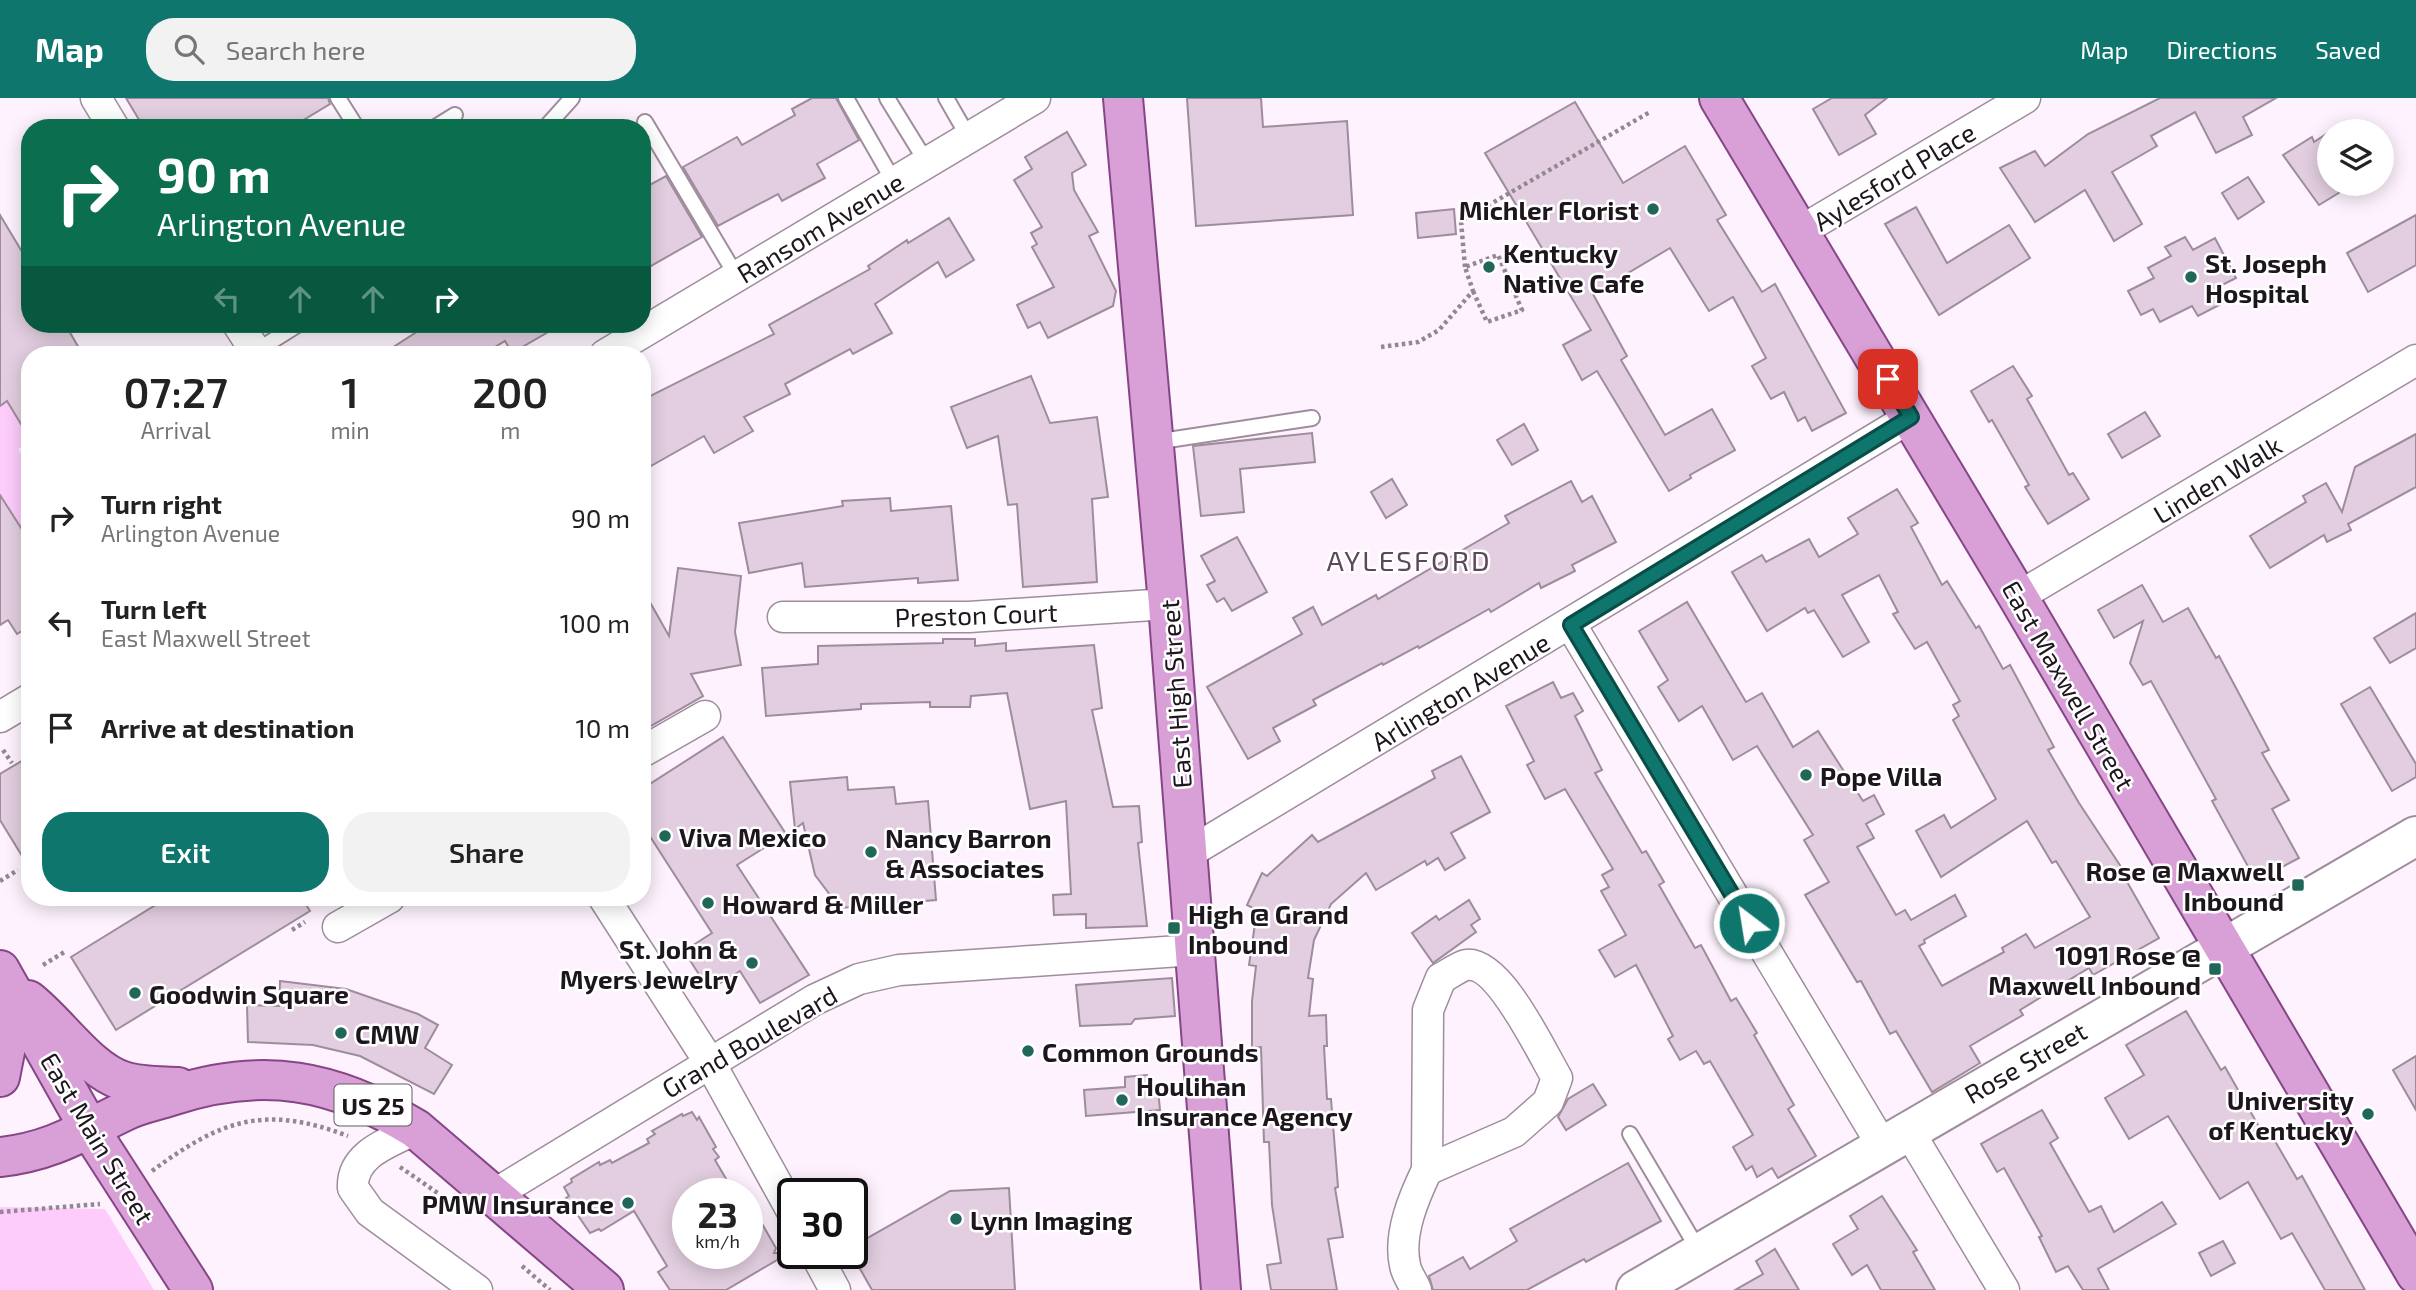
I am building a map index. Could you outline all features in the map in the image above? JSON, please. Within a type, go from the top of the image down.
[{"type":"main road","name":"East High Street","points":[[1123,98],[1168,604],[1221,1290]]},
{"type":"main road","name":"East Maxwell Street","points":[[1719,98],[2018,597],[2223,950],[2416,1274]]},
{"type":"main road","name":"Rose Street","points":[[1636,1290],[2416,836]]},
{"type":"main road","name":"East Main Street","points":[[0,1077],[10,1021],[4,977]]},
{"type":"main road","name":"East Main Street","points":[[4,977],[90,1130],[193,1290]]},
{"type":"main road","points":[[4,977],[46,1014],[100,1070],[122,1081],[143,1086],[196,1088]]},
{"type":"main road","name":"US 25","points":[[90,1130],[127,1110],[196,1088],[229,1081],[268,1078],[311,1084],[373,1105],[416,1129],[604,1290]]},
{"type":"main road","points":[[0,1157],[58,1145],[90,1130]]},
{"type":"street","points":[[96,98],[109,119]]},
{"type":"street","name":"Ransom Avenue","points":[[651,327],[1035,98]]},
{"type":"street","name":"Aylesford Place","points":[[1799,232],[2025,98]]},
{"type":"street","name":"Ransom Avenue","points":[[620,346],[642,333]]},
{"type":"street","name":"Linden Walk","points":[[2018,597],[2416,360]]},
{"type":"street","name":"Arlington Avenue","points":[[1187,854],[1571,625],[1911,417]]},
{"type":"street","name":"Preston Court","points":[[783,617],[969,617],[1168,604]]},
{"type":"street","points":[[1571,625],[1895,1138],[2004,1290]]},
{"type":"street","points":[[0,717],[21,704]]},
{"type":"street","points":[[651,747],[705,716]]},
{"type":"street","points":[[338,927],[374,906]]},
{"type":"street","points":[[609,906],[710,1063],[777,1184]]},
{"type":"street","name":"Grand Boulevard","points":[[495,1194],[833,989],[859,979],[899,970],[1195,950]]},
{"type":"street","points":[[1416,1290],[1405,1266],[1404,1253],[1411,1205],[1427,1170],[1428,1010],[1441,978],[1466,965],[1484,969],[1506,990],[1557,1078],[1548,1102],[1514,1132],[1427,1170]]},
{"type":"street","points":[[416,1129],[362,1160],[355,1171],[353,1188],[370,1212],[477,1290]]},
{"type":"street","points":[[824,1269],[835,1290]]},
{"type":"lane","points":[[338,98],[351,119]]},
{"type":"lane","points":[[553,119],[572,98]]},
{"type":"lane","points":[[846,98],[894,182]]},
{"type":"lane","points":[[887,98],[926,163]]},
{"type":"lane","points":[[946,98],[969,138]]},
{"type":"lane","points":[[449,119],[455,115]]},
{"type":"lane","points":[[651,132],[737,276]]},
{"type":"lane","points":[[267,346],[286,333]]},
{"type":"lane","points":[[1154,442],[1312,418]]},
{"type":"lane","points":[[1630,1135],[1700,1252]]},
{"type":"path","points":[[1465,267],[1498,255],[1522,310],[1487,322],[1465,267],[1461,221],[1650,112]]},
{"type":"path","points":[[1381,347],[1418,342],[1439,330],[1474,291]]},
{"type":"path","points":[[3,750],[12,763]]},
{"type":"path","points":[[0,881],[18,870]]},
{"type":"path","points":[[292,930],[305,922]]},
{"type":"path","points":[[43,965],[66,951]]},
{"type":"path","points":[[150,1172],[209,1132],[260,1119],[313,1124],[352,1138]]},
{"type":"path","points":[[391,1161],[446,1199]]},
{"type":"path","points":[[0,1212],[101,1203]]},
{"type":"path","points":[[519,1262],[550,1290]]},
{"type":"shaded area","points":[[7,401],[21,423],[21,447],[18,449],[21,454],[21,532],[0,517],[0,406]]},
{"type":"shaded area","points":[[0,1207],[105,1209],[154,1290],[0,1290]]},
{"type":"building","points":[[126,98],[328,98],[330,104],[305,119],[139,119]]},
{"type":"building","points":[[812,98],[836,98],[859,140],[817,164],[825,178],[782,201],[778,194],[718,226],[683,167],[737,137],[742,145],[795,115],[792,109]]},
{"type":"building","points":[[1187,98],[1261,98],[1263,127],[1347,121],[1353,215],[1196,226]]},
{"type":"building","points":[[1832,98],[1887,98],[1865,115],[1876,134],[1839,155],[1813,109]]},
{"type":"building","points":[[2160,98],[2276,98],[2243,117],[2252,135],[2216,153],[2195,112],[2151,136],[2157,146],[2112,172],[2142,224],[2114,241],[2085,190],[2035,222],[2000,168],[2035,151],[2045,166],[2088,134]]},
{"type":"building","points":[[1575,102],[1623,183],[1685,146],[1726,215],[1717,220],[1762,292],[1775,284],[1846,413],[1812,431],[1805,417],[1798,421],[1784,392],[1771,399],[1752,366],[1766,358],[1733,297],[1709,311],[1670,248],[1593,294],[1627,356],[1621,360],[1665,435],[1712,409],[1735,450],[1690,475],[1691,478],[1669,491],[1597,371],[1582,380],[1563,345],[1591,330],[1485,153]]},
{"type":"building","points":[[1067,132],[1086,165],[1072,173],[1074,190],[1098,232],[1089,236],[1116,291],[1113,306],[1048,338],[1040,322],[1028,328],[1017,305],[1054,287],[1032,247],[1037,244],[1031,233],[1042,227],[1014,180],[1032,169],[1025,157]]},
{"type":"building","points":[[2312,137],[2314,142],[2317,140],[2317,196],[2334,196],[2319,205],[2283,155]]},
{"type":"building","points":[[666,176],[702,237],[651,266],[651,184]]},
{"type":"building","points":[[2248,177],[2264,202],[2238,219],[2222,193]]},
{"type":"building","points":[[1916,207],[1947,263],[2009,225],[2030,258],[1939,315],[1885,224]]},
{"type":"building","points":[[1454,209],[1456,234],[1418,238],[1416,213]]},
{"type":"building","points":[[0,215],[21,250],[21,333],[70,333],[78,346],[21,346],[21,424],[7,401],[0,406]]},
{"type":"building","points":[[2416,215],[2416,265],[2368,292],[2347,253]]},
{"type":"building","points":[[949,218],[974,260],[946,277],[938,262],[875,304],[892,333],[853,354],[850,349],[785,384],[790,394],[744,417],[753,431],[714,453],[704,436],[651,466],[651,396],[774,334],[769,325],[870,269],[868,266],[907,240],[908,243]]},
{"type":"building","points":[[2185,237],[2193,250],[2215,238],[2236,278],[2216,288],[2223,303],[2198,316],[2192,306],[2160,322],[2153,309],[2141,315],[2128,291],[2154,278],[2148,268],[2171,256],[2165,247]]},
{"type":"building","points":[[415,333],[546,333],[524,346],[508,346],[505,341],[497,346],[395,346]]},
{"type":"building","points":[[2013,366],[2032,396],[2027,399],[2069,475],[2073,473],[2089,499],[2048,524],[2025,487],[2029,485],[1992,420],[1989,422],[1971,391]]},
{"type":"building","points":[[1031,376],[1050,423],[1097,417],[1108,497],[1092,499],[1097,582],[1023,587],[1017,504],[1008,505],[998,436],[967,448],[951,407]]},
{"type":"building","points":[[2145,412],[2160,436],[2122,458],[2108,434]]},
{"type":"building","points":[[1524,424],[1538,450],[1512,465],[1497,440]]},
{"type":"building","points":[[1312,433],[1315,462],[1240,469],[1244,512],[1201,516],[1193,446]]},
{"type":"building","points":[[2416,434],[2416,487],[2348,524],[2351,530],[2327,542],[2324,535],[2270,568],[2250,536],[2306,502],[2303,496],[2326,483],[2342,512],[2355,467]]},
{"type":"building","points":[[1392,479],[1407,505],[1386,518],[1371,492]]},
{"type":"building","points":[[1571,481],[1582,502],[1592,496],[1616,542],[1572,565],[1575,571],[1541,588],[1539,583],[1491,612],[1489,609],[1419,648],[1418,646],[1383,665],[1382,663],[1313,700],[1316,705],[1273,728],[1280,741],[1248,759],[1207,687],[1302,634],[1293,618],[1313,607],[1322,625],[1376,595],[1378,599],[1509,523],[1505,516]]},
{"type":"building","points":[[1897,489],[1918,523],[1911,527],[1942,585],[1947,581],[1976,628],[1979,626],[2003,669],[2010,665],[2054,747],[2048,750],[2129,879],[2126,880],[2159,938],[2093,975],[2089,968],[2020,1010],[2023,1015],[1970,1046],[1980,1063],[1932,1092],[1896,1031],[1890,1034],[1861,981],[1857,982],[1805,895],[1829,882],[1804,840],[1813,835],[1757,746],[1733,760],[1702,706],[1679,721],[1658,687],[1668,680],[1639,631],[1687,602],[1746,702],[1762,693],[1793,747],[1818,731],[1863,801],[1874,795],[1884,814],[1866,824],[1874,838],[1857,847],[1896,915],[1905,910],[1911,920],[1955,895],[1966,916],[1924,940],[1925,943],[1919,946],[1942,986],[2004,952],[2002,948],[2026,934],[2035,948],[2090,917],[2056,861],[2052,863],[2027,821],[1941,877],[1916,831],[1944,815],[1951,828],[1996,799],[1953,720],[1959,716],[1953,705],[1960,701],[1927,642],[1915,649],[1893,614],[1898,612],[1879,575],[1842,595],[1869,642],[1843,657],[1814,610],[1808,613],[1805,608],[1767,631],[1732,572],[1762,555],[1766,562],[1809,539],[1819,557],[1858,534],[1848,518]]},
{"type":"building","points":[[0,495],[21,528],[21,632],[17,634],[8,620],[0,625]]},
{"type":"building","points":[[890,498],[891,511],[951,506],[958,580],[918,583],[918,578],[805,587],[802,563],[749,573],[739,523],[843,506],[842,501]]},
{"type":"building","points":[[1237,537],[1267,592],[1232,611],[1224,598],[1217,602],[1207,585],[1215,581],[1201,556]]},
{"type":"building","points":[[678,568],[741,576],[735,632],[741,665],[691,674],[703,696],[651,726],[651,604],[669,636]]},
{"type":"building","points":[[2142,585],[2163,622],[2188,608],[2216,658],[2219,656],[2269,750],[2262,753],[2289,800],[2272,809],[2299,858],[2256,881],[2212,801],[2216,799],[2151,681],[2143,685],[2130,663],[2143,621],[2114,638],[2098,610]]},
{"type":"building","points":[[2416,613],[2416,648],[2390,663],[2374,638]]},
{"type":"building","points":[[943,639],[975,639],[975,646],[1006,643],[1006,651],[1094,645],[1102,708],[1092,710],[1113,807],[1139,806],[1142,842],[1138,843],[1147,926],[1086,928],[1086,914],[1054,915],[1053,895],[1071,894],[1066,801],[1030,809],[1007,693],[971,696],[970,707],[930,707],[930,702],[861,704],[861,709],[766,716],[762,668],[818,664],[818,646],[943,643]]},
{"type":"building","points":[[1553,682],[1561,698],[1573,693],[1583,711],[1575,716],[1602,770],[1595,773],[1642,853],[1646,851],[1664,882],[1659,885],[1695,948],[1701,945],[1731,1001],[1736,998],[1757,1033],[1754,1035],[1794,1105],[1788,1109],[1816,1156],[1778,1178],[1772,1168],[1757,1177],[1752,1166],[1746,1170],[1733,1147],[1753,1135],[1710,1061],[1704,1064],[1696,1051],[1680,1060],[1668,1039],[1673,1036],[1636,965],[1615,977],[1599,950],[1626,935],[1601,891],[1609,887],[1602,875],[1613,869],[1565,789],[1545,799],[1527,765],[1534,761],[1506,706]]},
{"type":"building","points":[[2370,687],[2416,764],[2416,777],[2392,791],[2341,704]]},
{"type":"building","points":[[723,737],[786,834],[737,865],[809,975],[760,1003],[740,971],[709,990],[684,951],[712,933],[651,838],[651,783]]},
{"type":"building","points":[[1461,756],[1490,812],[1451,833],[1465,858],[1445,870],[1438,858],[1427,865],[1425,861],[1376,890],[1366,873],[1331,904],[1314,940],[1308,978],[1313,979],[1309,1016],[1326,1015],[1327,1046],[1324,1046],[1327,1099],[1331,1099],[1338,1187],[1335,1188],[1343,1237],[1328,1239],[1337,1290],[1271,1290],[1267,1265],[1281,1263],[1272,1205],[1269,1142],[1264,1142],[1261,1047],[1252,1048],[1252,1001],[1256,966],[1249,965],[1257,910],[1247,905],[1262,873],[1267,876],[1312,835],[1318,842],[1435,778],[1432,771]]},
{"type":"building","points":[[21,761],[21,854],[0,820],[0,774]]},
{"type":"building","name":"Nancy Barron & Associates","points":[[847,777],[848,790],[894,787],[896,804],[928,801],[936,900],[840,908],[815,875],[803,823],[795,829],[790,782]]},
{"type":"building","points":[[1469,900],[1480,919],[1471,925],[1476,932],[1433,963],[1412,933],[1436,916],[1439,920]]},
{"type":"building","name":"Goodwin Square","points":[[154,906],[307,906],[310,911],[116,1030],[71,957]]},
{"type":"building","points":[[1172,978],[1175,1016],[1135,1019],[1131,1024],[1080,1026],[1076,985]]},
{"type":"building","name":"CMW","points":[[280,981],[346,989],[418,1014],[438,1025],[425,1048],[452,1065],[434,1094],[360,1056],[313,1045],[248,1042],[247,1005],[279,1006]]},
{"type":"building","points":[[2186,1011],[2221,1070],[2225,1067],[2262,1132],[2268,1129],[2297,1179],[2302,1176],[2365,1290],[2325,1290],[2292,1233],[2281,1239],[2248,1182],[2220,1199],[2168,1116],[2129,1139],[2105,1098],[2144,1075],[2126,1045]]},
{"type":"building","points":[[2416,1056],[2416,1110],[2393,1070]]},
{"type":"building","name":"Houlihan Insurance Agency","points":[[1147,1075],[1149,1090],[1158,1089],[1160,1110],[1086,1116],[1084,1090],[1125,1087],[1125,1077]]},
{"type":"building","points":[[1593,1084],[1606,1105],[1566,1130],[1558,1117],[1568,1099]]},
{"type":"building","points":[[2042,1110],[2058,1138],[2050,1143],[2089,1212],[2101,1206],[2114,1232],[2162,1202],[2176,1224],[2098,1269],[2109,1290],[2083,1290],[2068,1266],[2056,1272],[2039,1237],[2042,1236],[2004,1168],[1997,1172],[1981,1144]]},
{"type":"building","name":"PMW Insurance","points":[[692,1112],[697,1120],[699,1117],[716,1147],[713,1149],[719,1157],[715,1160],[726,1178],[672,1178],[672,1269],[762,1269],[726,1290],[670,1290],[658,1272],[667,1266],[634,1211],[601,1231],[599,1229],[590,1233],[566,1198],[569,1196],[564,1187],[572,1182],[571,1179],[599,1162],[600,1165],[610,1160],[612,1163],[649,1143],[647,1139],[655,1134],[652,1131],[682,1114],[683,1116]]},
{"type":"building","points":[[1628,1163],[1661,1221],[1586,1262],[1584,1259],[1527,1290],[1433,1290],[1429,1276],[1463,1257],[1470,1269],[1517,1241],[1510,1229]]},
{"type":"building","name":"Lynn Imaging","points":[[1009,1188],[1015,1290],[872,1290],[860,1269],[868,1269],[868,1238],[950,1191]]},
{"type":"building","points":[[1882,1196],[1917,1250],[1913,1252],[1935,1290],[1881,1290],[1867,1265],[1852,1275],[1833,1244],[1858,1229],[1850,1216]]},
{"type":"building","name":"PMW Insurance","points":[[763,1226],[776,1248],[774,1253],[777,1253],[777,1260],[763,1268]]},
{"type":"building","points":[[2223,1241],[2235,1263],[2211,1276],[2199,1253]]},
{"type":"building","points":[[1775,1249],[1799,1290],[1735,1290],[1763,1274],[1756,1261]]},
{"type":"place","name":"Michler Florist","points":[[1653,209]]},
{"type":"place","name":"Kentucky Native Cafe","points":[[1489,267]]},
{"type":"place","name":"St. Joseph Hospital","points":[[2191,277]]},
{"type":"place","name":"Pope Villa","points":[[1806,775]]},
{"type":"place","name":"Viva Mexico","points":[[665,836]]},
{"type":"place","name":"Nancy Barron & Associates","points":[[871,852]]},
{"type":"place","name":"Rose @ Maxwell Inbound","points":[[2298,885]]},
{"type":"place","name":"Howard & Miller","points":[[708,903]]},
{"type":"place","name":"High @ Grand Inbound","points":[[1174,928]]},
{"type":"place","name":"St. John & Myers Jewelry","points":[[752,963]]},
{"type":"place","name":"1091 Rose @ Maxwell Inbound","points":[[2215,969]]},
{"type":"place","name":"Goodwin Square","points":[[135,993]]},
{"type":"place","name":"CMW","points":[[341,1033]]},
{"type":"place","name":"Common Grounds","points":[[1028,1051]]},
{"type":"place","name":"Houlihan Insurance Agency","points":[[1122,1100]]},
{"type":"place","name":"University of Kentucky","points":[[2368,1114]]},
{"type":"place","name":"PMW Insurance","points":[[628,1203]]},
{"type":"place","name":"Lynn Imaging","points":[[956,1219]]},
{"type":"district","name":"AYLESFORD","points":[[1409,560]]},
{"type":"route","points":[[1749,923],[1571,625],[1911,417],[1888,379]]}]
